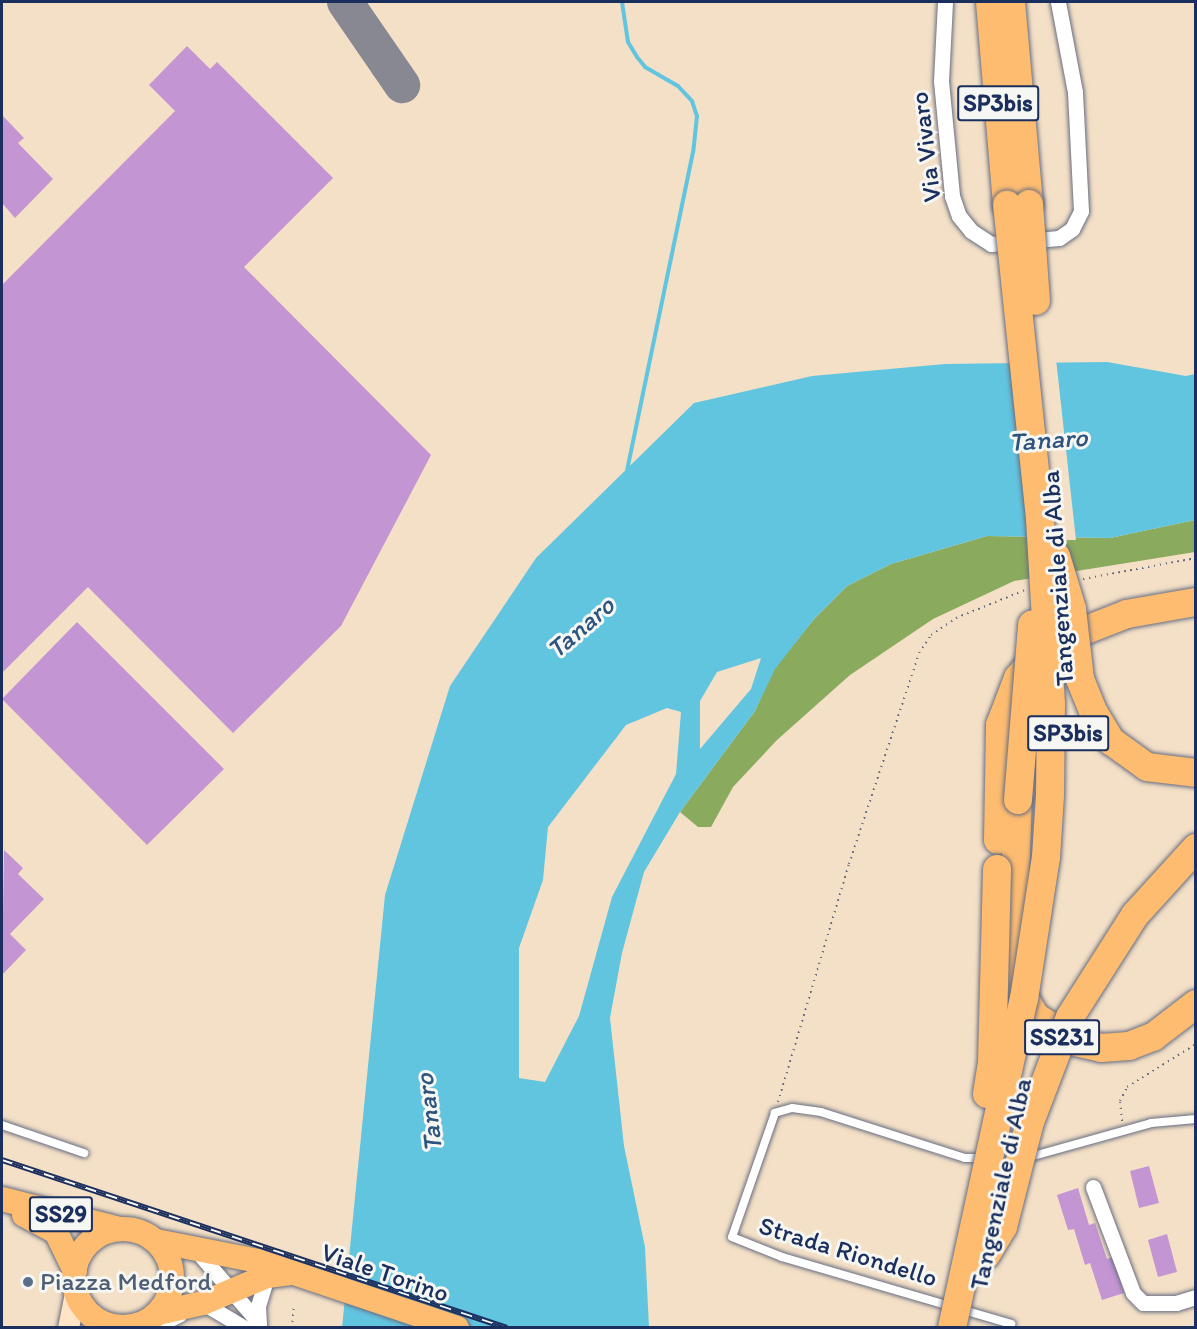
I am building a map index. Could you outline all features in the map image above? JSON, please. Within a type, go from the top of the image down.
[{"type":"highway","name":"SP3bis","points":[[990,2],[1018,204]]},
{"type":"highway","name":"Tangenziale di Alba","points":[[970,1328],[978,1253],[1022,1010],[1046,857],[1051,704],[1018,204],[1011,2]]},
{"type":"highway","name":"Tangenziale di Alba","points":[[952,1328],[978,1253],[1021,1097],[1063,858],[1068,707],[1056,556],[1018,204]]},
{"type":"highway","points":[[1040,518],[1018,800],[1012,960],[1022,994],[1036,1017],[1076,1042],[1101,1048],[1129,1046],[1153,1037],[1196,1004]]},
{"type":"highway","points":[[1056,556],[1072,609],[1080,679],[1094,713],[1112,741],[1146,767],[1196,773]]},
{"type":"highway","name":"SS231","points":[[1196,602],[1127,614],[1086,630],[1039,654],[1018,678],[1000,725],[992,1062],[967,1220],[978,1253],[1003,1227],[1030,1122],[1070,1017],[1135,915],[1196,848]]},
{"type":"main road","name":"SS29","points":[[2,1199],[120,1229]]},
{"type":"main road","points":[[2,1209],[49,1226],[64,1242],[75,1280],[83,1305],[95,1318],[121,1327],[160,1320],[171,1291],[172,1275],[167,1257],[156,1240],[139,1231],[120,1229],[93,1240],[81,1253],[75,1280],[68,1328]]},
{"type":"main road","name":"Viale Torino","points":[[156,1240],[258,1261],[457,1328]]},
{"type":"main road","name":"Viale Torino","points":[[160,1320],[235,1292],[267,1276],[295,1273]]},
{"type":"street","name":"Via Vivaro","points":[[945,2],[941,81],[952,196],[959,216],[971,231],[991,244],[1059,238],[1072,229],[1081,211],[1075,92],[1058,2]]},
{"type":"street","points":[[1093,1187],[1133,1293],[1143,1303],[1176,1303],[1196,1298]]},
{"type":"street","points":[[195,1249],[235,1292],[255,1326]]},
{"type":"street","points":[[255,1326],[267,1276]]},
{"type":"street","points":[[203,1303],[255,1326]]},
{"type":"lane","points":[[775,1113],[792,1108],[821,1112],[965,1158],[999,1158]]},
{"type":"lane","name":"Strada Riondello","points":[[775,1113],[732,1237],[782,1257],[1011,1324]]},
{"type":"lane","points":[[1011,1158],[1034,1158],[1054,1148],[1166,1120],[1196,1119]]},
{"type":"lane","points":[[2,1125],[84,1153]]},
{"type":"path","points":[[1076,580],[1196,558]]},
{"type":"path","points":[[775,1113],[808,1012],[849,864],[919,653],[931,635],[956,618],[1029,589]]},
{"type":"path","points":[[1126,1129],[1119,1115],[1127,1087],[1196,1044]]},
{"type":"path","points":[[292,1328],[294,1304]]},
{"type":"green space","points":[[1195,520],[1195,552],[1014,581],[933,619],[850,675],[777,740],[733,787],[711,827],[698,827],[680,812],[755,711],[774,669],[814,619],[847,586],[891,564],[987,536],[1110,538]]},
{"type":"water","name":"Tanaro","points":[[1107,362],[1186,376],[1195,374],[1195,520],[1110,538],[987,536],[891,564],[847,586],[814,619],[775,669],[755,711],[680,812],[644,872],[622,953],[610,1018],[624,1146],[645,1247],[649,1327],[342,1328],[385,895],[450,686],[536,558],[694,403],[812,376],[945,364]],"holes":[[[761,658],[751,689],[700,749],[700,701],[717,672]],[[667,708],[681,712],[676,774],[612,897],[579,1016],[545,1082],[519,1078],[519,948],[543,880],[548,827],[626,725]]]},
{"type":"pier","points":[[1056,359],[1076,540],[1029,540],[1013,360]]},
{"type":"building","points":[[187,46],[210,69],[217,62],[333,178],[244,267],[431,455],[341,626],[233,733],[88,587],[2,673],[2,285],[175,111],[149,85]]},
{"type":"building","points":[[2,115],[24,138],[18,143],[53,179],[15,218],[2,203]]},
{"type":"building","points":[[77,622],[224,769],[147,845],[2,699]]},
{"type":"building","points":[[4,850],[23,868],[18,874],[44,899],[10,934],[26,950],[2,975]]},
{"type":"building","points":[[1149,1166],[1159,1203],[1139,1208],[1130,1171]]},
{"type":"building","points":[[1078,1188],[1089,1225],[1095,1223],[1107,1259],[1113,1257],[1124,1293],[1102,1300],[1090,1263],[1085,1265],[1074,1229],[1068,1230],[1057,1195]]},
{"type":"building","points":[[1167,1234],[1177,1272],[1158,1277],[1148,1240]]},
{"type":"waterway","points":[[622,2],[628,42],[637,57],[645,67],[678,86],[692,101],[697,116],[693,152],[627,470]]},
{"type":"taxiway","points":[[345,2],[402,85]]},
{"type":"railway","points":[[2,1160],[507,1328]]},
{"type":"place","name":"Piazza Medford","points":[[28,1282]]}]
